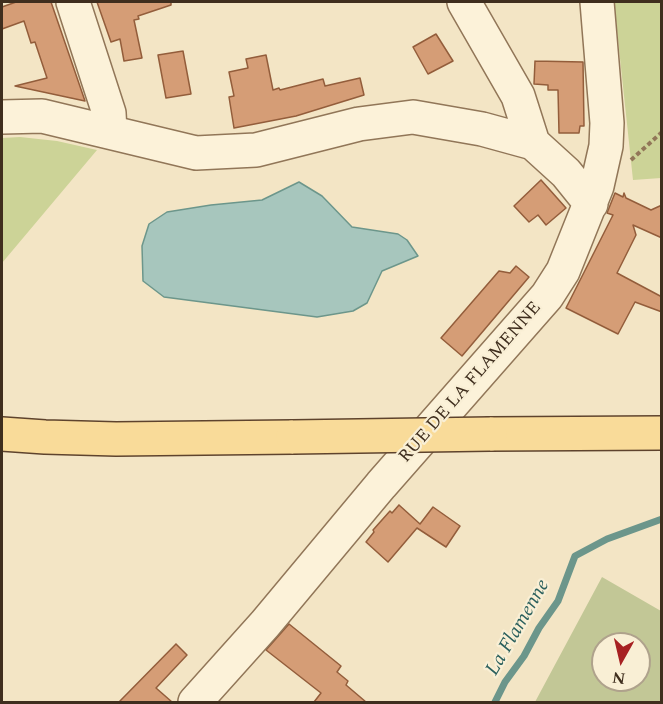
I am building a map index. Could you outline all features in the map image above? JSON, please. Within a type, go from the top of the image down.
[{"type":"main road","points":[[2,434],[45,438],[116,439],[662,434]]},
{"type":"street","points":[[73,2],[109,113],[110,131]]},
{"type":"street","points":[[464,2],[518,96],[533,143]]},
{"type":"street","name":"RUE DE LA FLAMENNE","points":[[195,702],[547,296],[563,272],[591,204],[602,168],[607,123],[597,2]]},
{"type":"street","points":[[2,117],[42,116],[196,153],[256,150],[359,124],[413,117],[482,129],[533,143],[566,173],[591,204]]},
{"type":"green space","points":[[614,2],[661,2],[661,178],[633,180]]},
{"type":"green space","points":[[20,137],[57,141],[97,150],[2,263],[2,138]]},
{"type":"green space","points":[[602,577],[661,611],[661,702],[535,702]]},
{"type":"water","points":[[299,182],[322,196],[352,227],[398,234],[407,240],[418,256],[382,271],[367,303],[353,311],[317,317],[164,297],[143,281],[142,246],[149,224],[167,212],[262,200]]},
{"type":"building","points":[[16,2],[51,2],[85,101],[15,86],[47,78],[35,42],[31,43],[24,21],[2,29],[2,7]]},
{"type":"building","points":[[97,2],[171,2],[171,5],[138,16],[139,19],[134,20],[142,58],[124,61],[120,39],[111,42]]},
{"type":"building","points":[[436,34],[453,61],[428,74],[413,47]]},
{"type":"building","points":[[183,51],[191,94],[166,98],[158,55]]},
{"type":"building","points":[[266,55],[273,90],[323,79],[325,86],[360,78],[364,95],[296,116],[234,128],[229,97],[234,96],[229,72],[248,68],[246,59]]},
{"type":"building","points":[[535,61],[583,62],[584,126],[580,126],[579,133],[559,133],[558,90],[548,90],[548,85],[534,84]]},
{"type":"building","points":[[541,180],[566,208],[546,225],[538,215],[529,222],[514,206]]},
{"type":"building","points":[[615,193],[623,197],[624,193],[626,198],[651,210],[662,205],[662,238],[633,225],[636,235],[617,273],[662,297],[662,312],[635,302],[618,334],[566,308],[613,215],[607,213]]},
{"type":"building","points":[[516,266],[529,277],[462,356],[441,338],[499,271],[510,273]]},
{"type":"building","points":[[399,505],[420,524],[433,507],[460,526],[446,547],[417,528],[388,562],[366,542],[374,532],[373,530],[390,511],[392,513]]},
{"type":"building","points":[[289,624],[341,666],[337,672],[348,681],[346,685],[366,702],[314,702],[321,693],[266,650]]},
{"type":"building","points":[[176,644],[187,655],[156,688],[172,702],[119,702]]},
{"type":"waterway","name":"La Flamenne","points":[[495,702],[505,682],[558,601],[575,556],[607,539],[662,519]]}]
